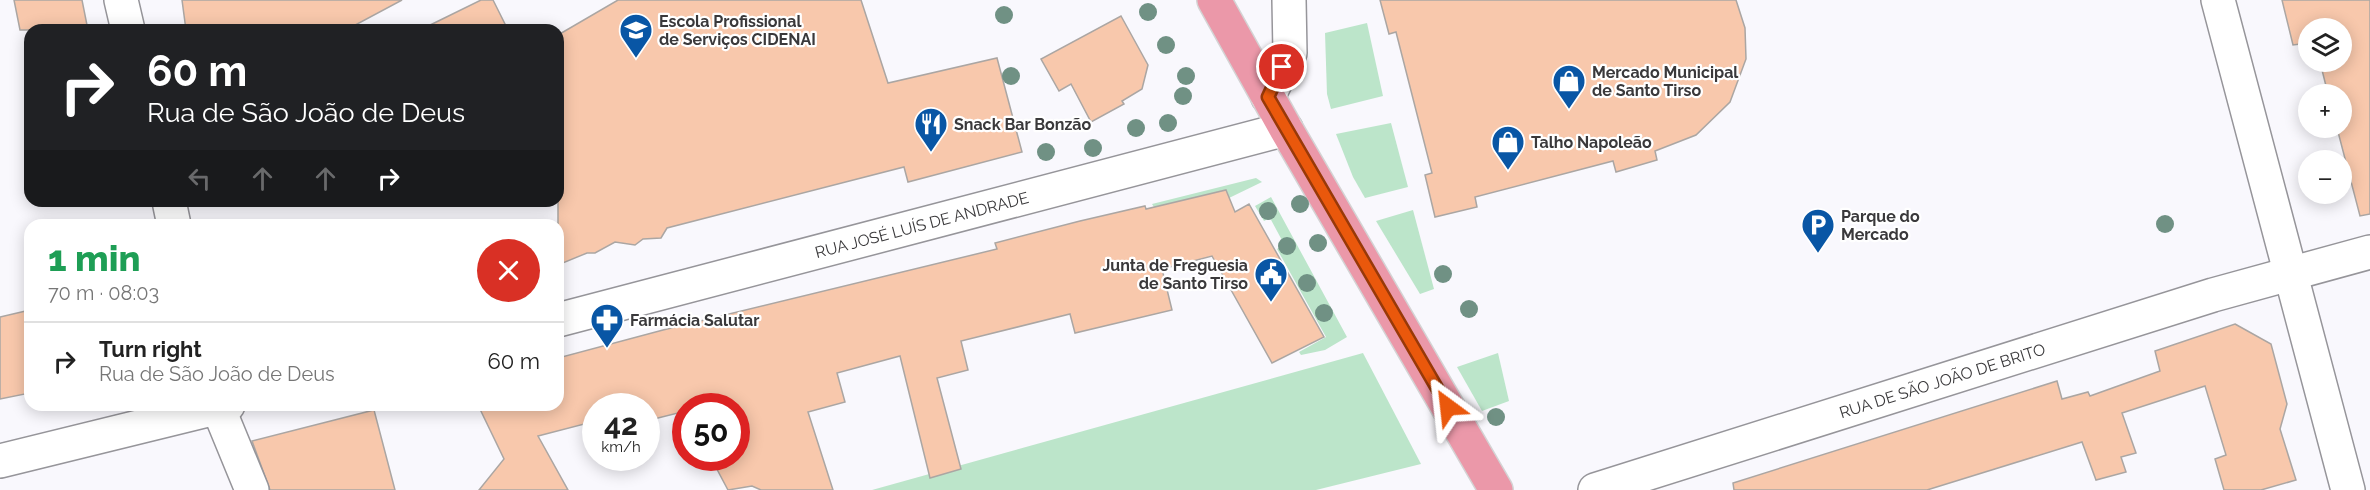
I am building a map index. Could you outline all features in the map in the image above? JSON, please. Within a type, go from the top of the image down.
[{"type":"main road","points":[[1214,0],[1286,129],[1496,490]]},
{"type":"street","points":[[121,0],[127,24]]},
{"type":"street","points":[[1268,97],[1290,52],[1289,0]]},
{"type":"street","points":[[2218,0],[2348,490]]},
{"type":"street","name":"RUA JOSÉ LUÍS DE ANDRADE","points":[[564,318],[1286,129]]},
{"type":"street","name":"RUA DE SÃO JOÃO DE BRITO","points":[[1595,490],[2191,302],[2370,252]]},
{"type":"street","points":[[0,461],[201,411]]},
{"type":"street","points":[[223,411],[252,490]]},
{"type":"green space","points":[[1367,23],[1383,96],[1331,109],[1327,94],[1325,33]]},
{"type":"green space","points":[[1391,123],[1408,187],[1365,198],[1353,177],[1336,134]]},
{"type":"green space","points":[[1256,178],[1262,182],[1229,198],[1225,190],[1154,207],[1152,204]]},
{"type":"green space","points":[[1271,197],[1347,337],[1325,350],[1301,355],[1299,352],[1326,337],[1277,249],[1284,244],[1270,218],[1264,221],[1255,206]]},
{"type":"green space","points":[[1413,210],[1434,289],[1420,294],[1376,221]]},
{"type":"green space","points":[[1363,353],[1421,464],[1316,490],[872,490]]},
{"type":"green space","points":[[1498,353],[1509,401],[1482,411],[1457,367]]},
{"type":"building","points":[[14,0],[82,0],[87,24],[24,24],[24,30],[20,30]]},
{"type":"building","points":[[182,0],[402,0],[357,24],[185,24]]},
{"type":"building","points":[[481,0],[493,0],[505,24],[432,24]]},
{"type":"building","points":[[618,0],[861,0],[888,83],[997,58],[1022,152],[908,182],[904,167],[667,228],[661,238],[643,239],[635,245],[615,242],[595,253],[587,253],[564,263],[564,219],[558,219],[558,207],[564,207],[564,32]]},
{"type":"building","name":"Mercado Municipal de Santo Tirso","points":[[1380,0],[1736,0],[1745,28],[1746,59],[1730,102],[1696,135],[1655,151],[1657,160],[1616,172],[1613,161],[1475,197],[1477,207],[1435,217],[1425,175],[1432,173],[1396,32],[1389,34]]},
{"type":"building","points":[[2282,0],[2370,0],[2370,214],[2360,216],[2352,185],[2352,150],[2343,150],[2340,138],[2352,138],[2352,84],[2326,84],[2322,72],[2352,72],[2352,18],[2298,18],[2298,44],[2293,45]]},
{"type":"building","points":[[1121,16],[1148,65],[1142,89],[1122,101],[1124,104],[1091,122],[1071,84],[1059,91],[1041,59]]},
{"type":"building","points":[[1226,190],[1235,212],[1249,204],[1324,337],[1272,363],[1212,256],[1162,269],[1172,310],[1075,333],[1070,314],[961,341],[968,370],[937,378],[961,469],[930,478],[900,356],[837,373],[845,402],[808,412],[833,490],[761,490],[752,486],[728,490],[718,471],[750,471],[750,393],[672,393],[672,414],[660,418],[660,393],[582,393],[582,425],[538,436],[568,490],[479,490],[504,459],[481,411],[564,411],[564,356],[997,249],[995,243],[1145,206],[1146,209]]},
{"type":"building","points":[[24,311],[24,394],[0,399],[0,317]]},
{"type":"building","points":[[2235,324],[2271,344],[2287,404],[2280,429],[2296,480],[2261,490],[2224,490],[2215,459],[2226,455],[2205,386],[2122,413],[2136,453],[2121,457],[2126,472],[2096,480],[2082,442],[1927,490],[1734,490],[1733,483],[2057,381],[2062,399],[2088,392],[2090,396],[2160,371],[2155,351]]},
{"type":"building","points":[[374,411],[395,490],[270,490],[252,441]]},
{"type":"place","name":"Escola Profissional de Serviços CIDENAI","points":[[636,59]]},
{"type":"place","name":"Mercado Municipal de Santo Tirso","points":[[1569,110]]},
{"type":"place","name":"Snack Bar Bonzão","points":[[931,153]]},
{"type":"place","name":"Talho Napoleão","points":[[1508,171]]},
{"type":"place","name":"Parque do Mercado","points":[[1818,254]]},
{"type":"place","name":"Junta de Freguesia de Santo Tirso","points":[[1271,303]]},
{"type":"place","name":"Farmácia Salutar","points":[[607,349]]},
{"type":"route","points":[[1282,67],[1268,97],[1448,407]]}]
